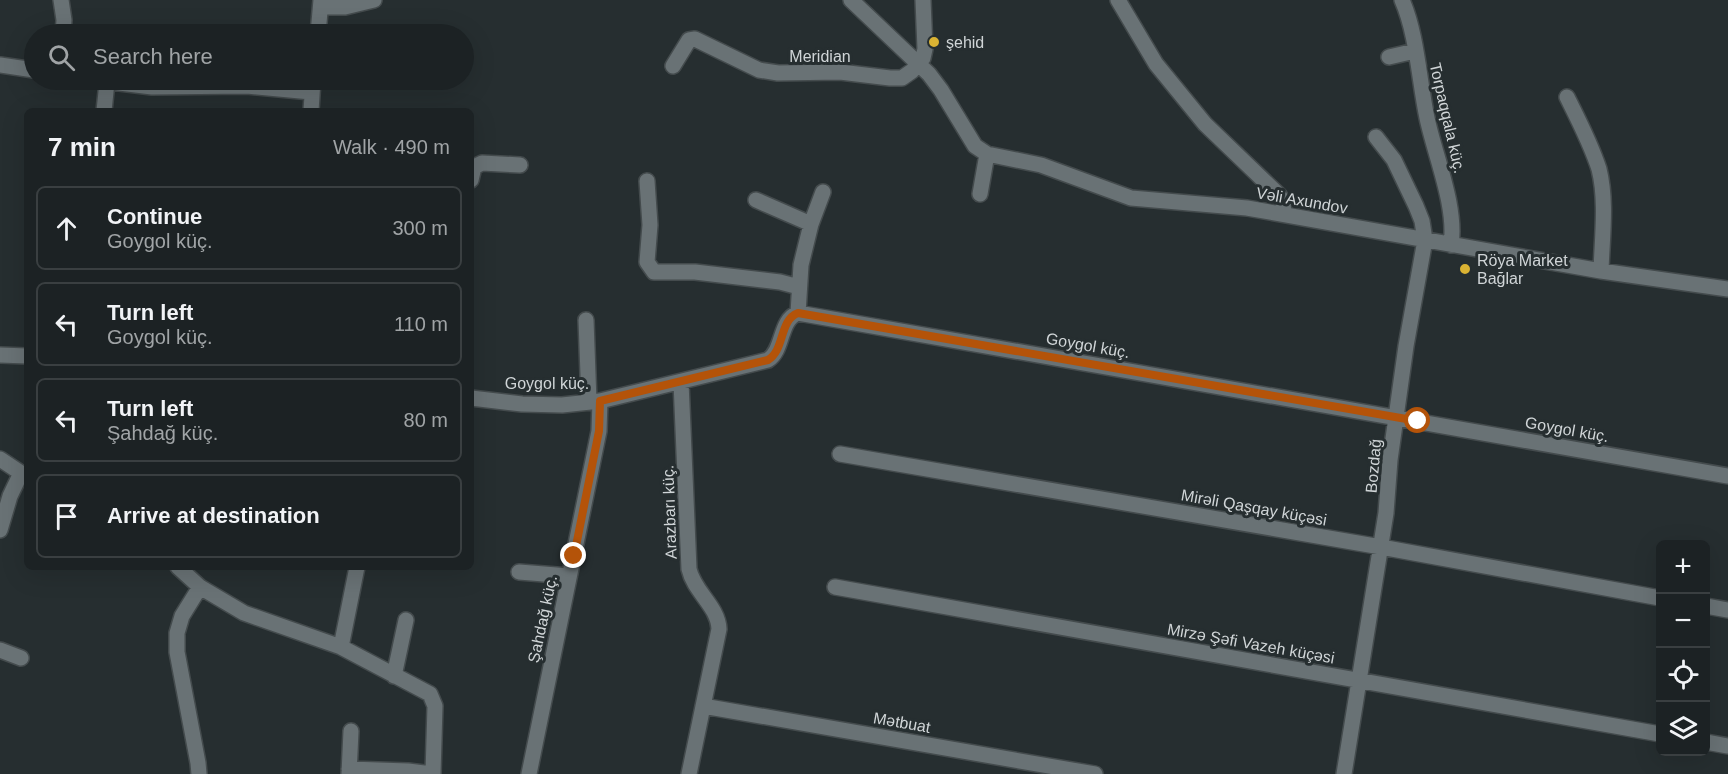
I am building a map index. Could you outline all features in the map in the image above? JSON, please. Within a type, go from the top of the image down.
[{"type":"street","points":[[61,0],[64,24]]},
{"type":"street","points":[[319,24],[321,4],[345,7],[374,0]]},
{"type":"street","points":[[851,0],[936,83],[975,146],[987,154],[980,194]]},
{"type":"street","points":[[919,64],[925,49],[923,0]]},
{"type":"street","points":[[1118,0],[1156,64],[1205,124],[1279,195],[1283,202],[1284,214]]},
{"type":"street","name":"Torpaqqala küç.","points":[[1402,0],[1409,18],[1428,120],[1453,221],[1451,245]]},
{"type":"street","name":"Meridian","points":[[673,66],[689,40],[695,39],[759,70],[778,73],[840,72],[890,78],[906,76],[919,64]]},
{"type":"street","points":[[1389,57],[1415,51]]},
{"type":"street","points":[[0,65],[24,69]]},
{"type":"street","points":[[102,90],[104,108]]},
{"type":"street","points":[[311,108],[312,90]]},
{"type":"street","points":[[1567,97],[1589,142],[1599,171],[1603,204],[1601,271]]},
{"type":"street","name":"Bozdağ","points":[[1344,774],[1386,513],[1406,346],[1425,240],[1422,221],[1416,206],[1394,160],[1376,137]]},
{"type":"street","name":"Vəli Axundov","points":[[987,154],[1041,165],[1131,198],[1230,206],[1284,214],[1601,271],[1728,290]]},
{"type":"street","points":[[474,167],[482,163],[520,165]]},
{"type":"street","points":[[647,180],[650,216],[647,262],[654,273],[695,272],[780,282],[800,287]]},
{"type":"street","points":[[798,313],[801,265],[811,224],[823,192]]},
{"type":"street","points":[[756,200],[811,224]]},
{"type":"street","name":"Goygol küç.","points":[[474,398],[522,404],[562,405],[595,402],[768,360],[775,353],[789,318],[798,313],[1728,476]]},
{"type":"street","name":"Şahdağ küç.","points":[[529,774],[599,431],[586,321]]},
{"type":"street","points":[[0,355],[24,356]]},
{"type":"street","name":"Arazbarı küç.","points":[[681,382],[689,569],[694,586],[715,613],[718,622],[689,774]]},
{"type":"street","name":"Mirəli Qaşqay küçəsi","points":[[840,454],[1381,547],[1656,597]]},
{"type":"street","points":[[0,459],[24,475],[10,496],[0,530]]},
{"type":"street","points":[[181,570],[200,587],[244,613],[341,647],[430,694],[434,700],[432,774],[408,771],[349,771],[351,730]]},
{"type":"street","points":[[341,647],[356,570]]},
{"type":"street","points":[[519,573],[569,576]]},
{"type":"street","points":[[199,774],[177,652],[177,633],[182,616],[200,587]]},
{"type":"street","name":"Mirzə Şəfi Vazeh küçəsi","points":[[835,588],[1656,733]]},
{"type":"street","points":[[1710,607],[1728,610]]},
{"type":"street","points":[[394,676],[406,620]]},
{"type":"street","points":[[0,650],[21,658]]},
{"type":"street","name":"Mətbuat","points":[[703,706],[1095,774]]},
{"type":"street","points":[[1710,743],[1728,746]]},
{"type":"place","name":"şehid","points":[[934,42]]},
{"type":"place","name":"Röya Market Bağlar","points":[[1465,269]]},
{"type":"route","points":[[574,556],[599,431],[600,401],[768,360],[775,353],[789,318],[798,313],[1418,421]]}]
